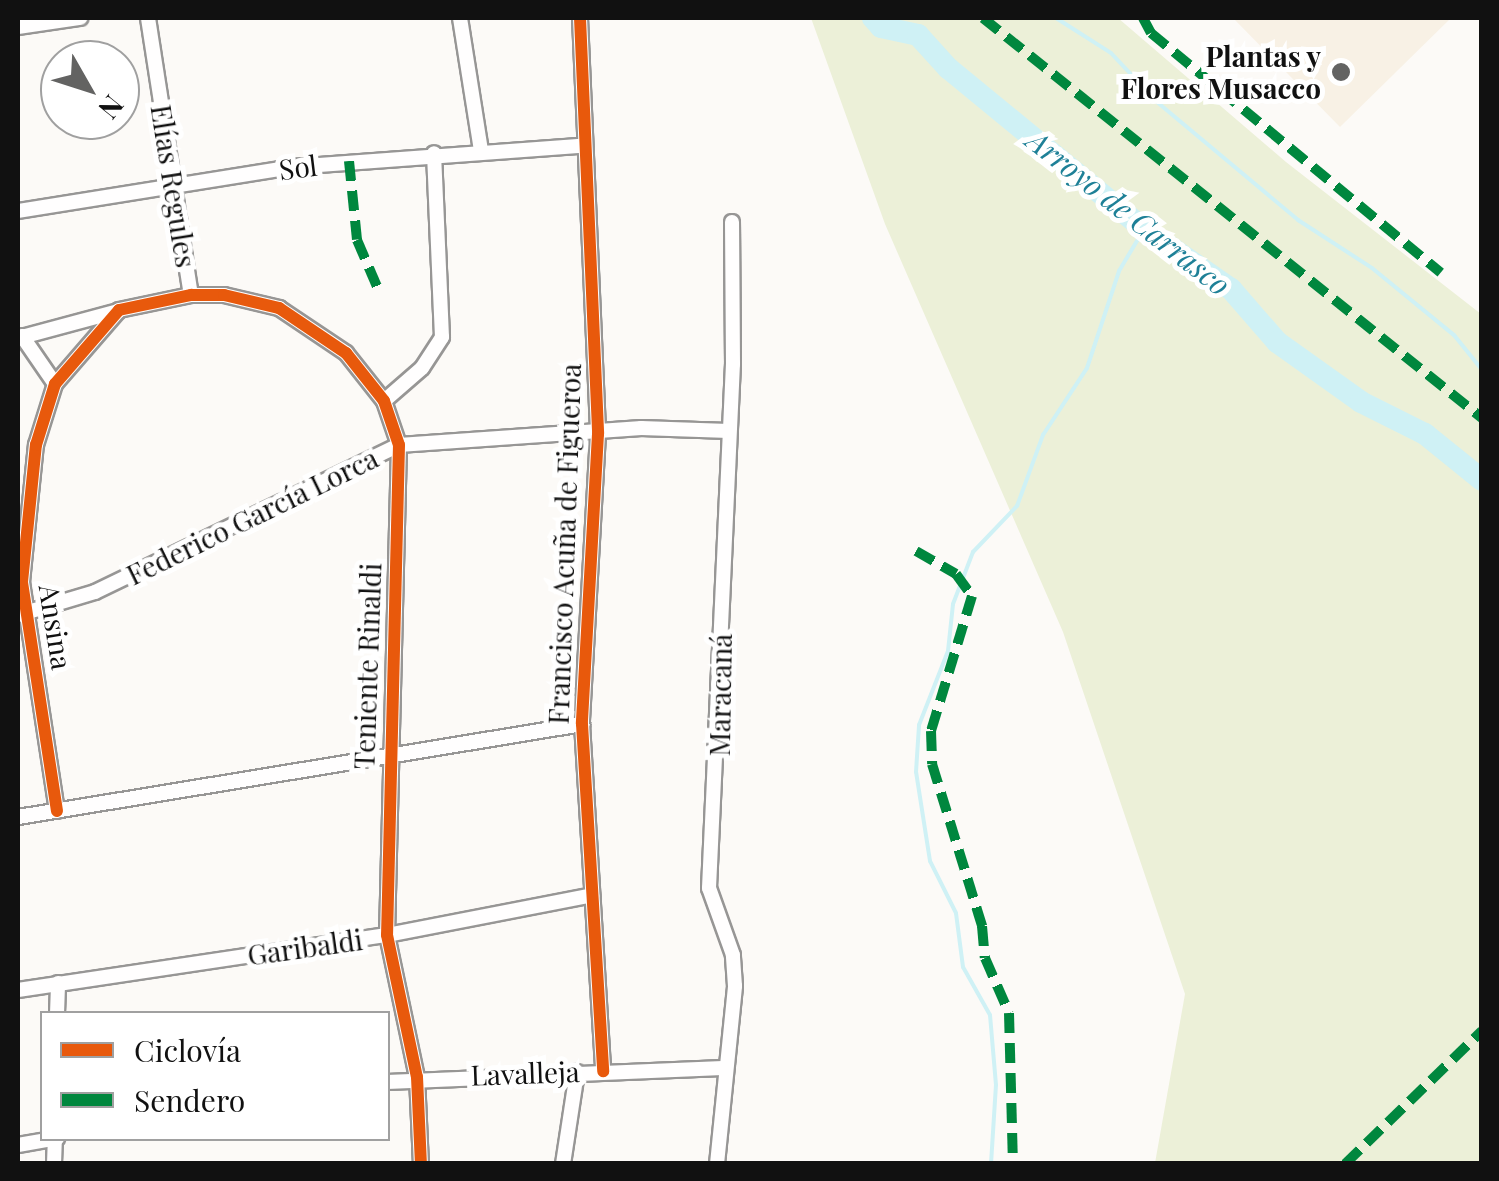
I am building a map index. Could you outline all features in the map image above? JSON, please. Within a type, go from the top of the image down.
[{"type":"street","points":[[18,28],[80,18]]},
{"type":"street","name":"Elías Regules","points":[[148,18],[190,295]]},
{"type":"street","points":[[460,18],[481,151]]},
{"type":"street","name":"Francisco Acuña de Figueroa","points":[[580,18],[582,146],[598,434],[582,724],[603,1071]]},
{"type":"street","name":"Sol","points":[[18,211],[176,185],[434,153],[582,146]]},
{"type":"street","points":[[384,401],[422,368],[442,338],[434,153]]},
{"type":"street","name":"Maracaná","points":[[717,1164],[733,956],[709,888],[720,752],[732,222]]},
{"type":"street","points":[[55,384],[20,337],[190,295]]},
{"type":"street","name":"Teniente Rinaldi","points":[[190,295],[252,300],[313,326],[346,353],[384,401],[399,444],[388,756],[387,935],[417,1077],[421,1164]]},
{"type":"street","name":"Ansina","points":[[57,811],[21,615],[28,493],[55,384],[120,310]]},
{"type":"street","name":"Federico García Lorca","points":[[21,615],[96,592],[399,444],[598,434],[641,428],[729,430]]},
{"type":"street","points":[[18,817],[582,724]]},
{"type":"street","name":"Garibaldi","points":[[18,990],[387,935],[592,895]]},
{"type":"street","points":[[58,983],[58,1011]]},
{"type":"street","name":"Lavalleja","points":[[390,1082],[417,1077],[722,1068]]},
{"type":"street","points":[[563,1164],[577,1072]]},
{"type":"shaded area","name":"Plantas y Flores Musacco","points":[[1233,18],[1451,18],[1340,127]]},
{"type":"green space","points":[[811,18],[1118,18],[1286,162],[1481,314],[1481,1163],[1155,1163],[1185,994],[1063,632],[885,224]]},
{"type":"waterway","name":"Arroyo de Carrasco","points":[[873,18],[881,27],[918,35],[948,68],[1144,229],[1231,289],[1277,342],[1361,402],[1425,434],[1482,480]]},
{"type":"waterway","points":[[1056,18],[1111,53],[1157,102],[1298,220],[1372,268],[1454,335],[1482,370]]},
{"type":"waterway","points":[[991,1164],[996,1085],[990,1015],[963,967],[956,913],[930,861],[916,772],[919,725],[948,651],[953,604],[973,552],[1017,506],[1043,435],[1087,368],[1119,271],[1144,229]]},
{"type":"marked path","points":[[983,18],[1482,418]]},
{"type":"marked path","points":[[1143,18],[1151,33],[1441,273]]},
{"type":"marked path","points":[[349,161],[357,240],[379,291]]},
{"type":"marked path","points":[[916,551],[956,574],[972,596],[931,731],[932,764],[982,926],[985,958],[1009,1013],[1013,1164]]},
{"type":"marked path","points":[[1345,1164],[1482,1031]]},
{"type":"cycle path","points":[[580,18],[598,434],[582,724],[603,1071]]},
{"type":"cycle path","points":[[57,811],[22,582],[36,445],[55,384],[119,310],[191,295],[224,295],[279,308],[346,353],[384,401],[399,445],[387,935],[417,1077],[421,1164]]},
{"type":"place","name":"Plantas y Flores Musacco","points":[[1341,72]]}]
